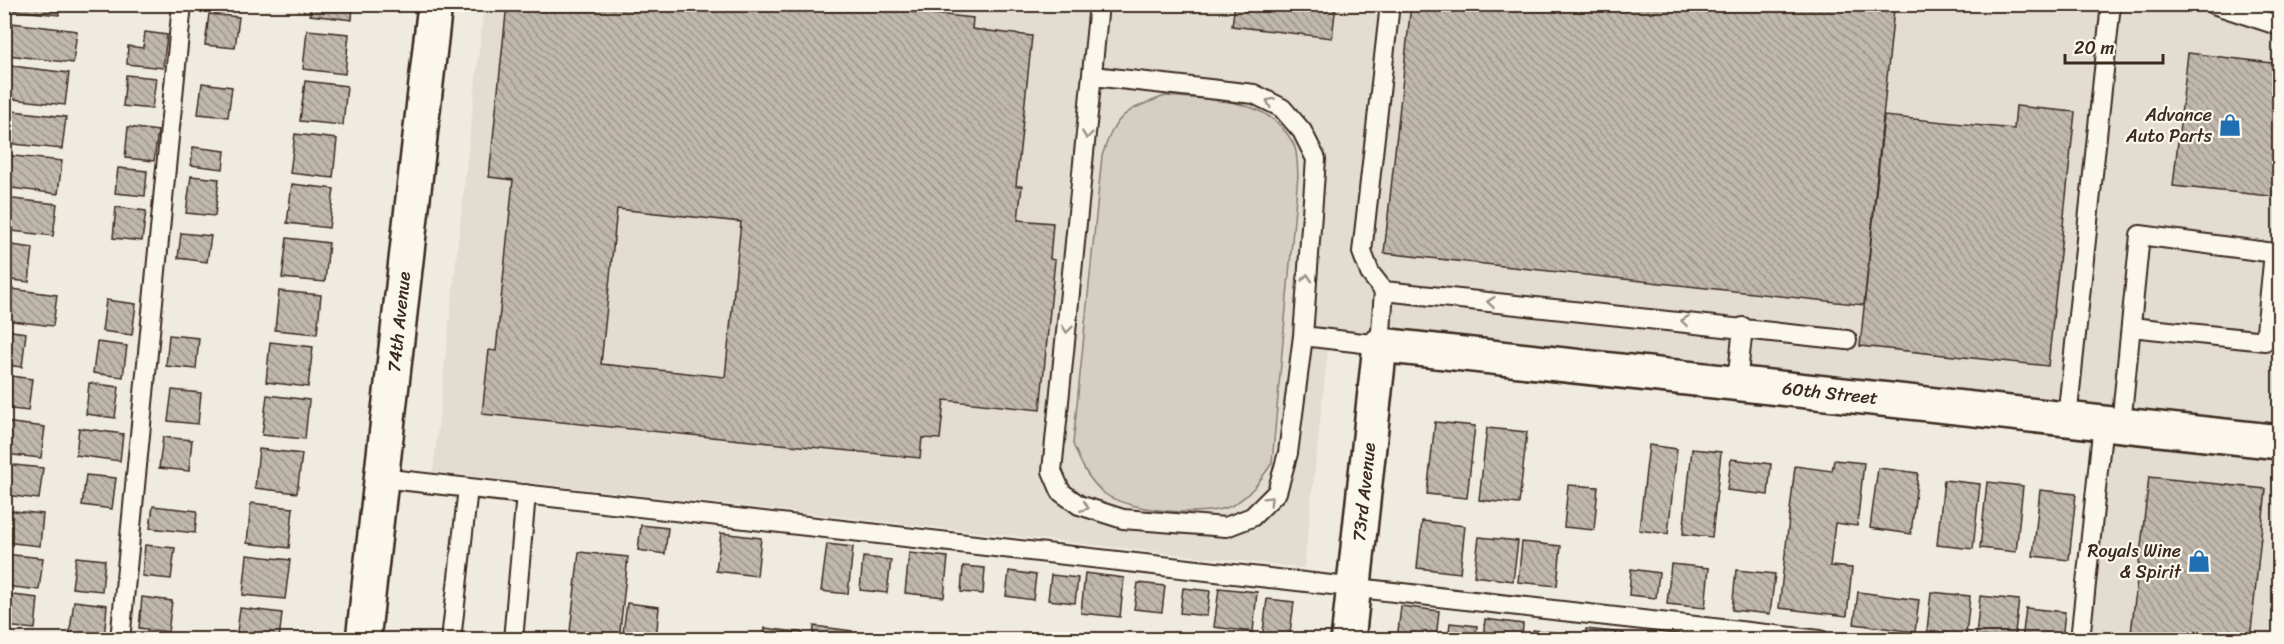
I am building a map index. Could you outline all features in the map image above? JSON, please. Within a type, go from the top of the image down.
[{"type":"street","name":"74th Avenue","points":[[363,639],[435,4]]},
{"type":"street","name":"60th Street","points":[[1380,345],[2280,442]]},
{"type":"street","name":"73rd Avenue","points":[[1348,639],[1380,345]]},
{"type":"lane","points":[[120,639],[182,4]]},
{"type":"lane","points":[[1093,76],[1254,94],[1282,108],[1302,131],[1316,159],[1303,336],[1288,453],[1277,492],[1252,517],[1226,527],[1123,519],[1079,505],[1061,492],[1052,471],[1099,4]]},
{"type":"lane","points":[[1303,336],[1380,345],[1384,291],[1370,273],[1362,252],[1390,4]]},
{"type":"lane","points":[[2067,419],[2111,4]]},
{"type":"lane","points":[[2213,4],[2280,26]]},
{"type":"lane","points":[[2080,639],[2112,424],[2131,327],[2140,235],[2274,253],[2265,341],[2131,327]]},
{"type":"lane","points":[[1384,291],[1743,327],[1848,340]]},
{"type":"lane","points":[[1737,383],[1743,327]]},
{"type":"lane","points":[[381,478],[1820,639]]},
{"type":"lane","points":[[451,639],[468,488]]},
{"type":"lane","points":[[513,639],[526,494]]},
{"type":"shaded area","points":[[484,5],[2279,5],[2280,564],[2271,639],[2072,639],[2094,417],[1330,332],[1304,568],[433,472]]},
{"type":"shaded area","points":[[1165,96],[1237,103],[1269,116],[1282,128],[1295,146],[1297,158],[1298,175],[1272,463],[1244,498],[1231,506],[1204,512],[1167,511],[1116,500],[1105,494],[1094,483],[1082,465],[1073,444],[1102,156],[1112,131],[1123,116]]},
{"type":"building","points":[[12,4],[61,4],[59,15],[12,10]]},
{"type":"building","points":[[311,4],[353,4],[352,20],[310,15]]},
{"type":"building","points":[[507,4],[839,4],[973,18],[972,29],[1032,36],[1016,186],[1022,186],[1018,220],[1053,223],[1050,259],[1055,260],[1040,410],[944,400],[940,439],[922,438],[920,458],[482,414],[489,350],[496,351],[513,180],[489,177]],"holes":[[[617,209],[741,222],[725,377],[601,364]]]},
{"type":"building","points":[[1235,4],[1336,4],[1332,38],[1232,26]]},
{"type":"building","points":[[1411,4],[1856,4],[1894,9],[1864,305],[1384,253]]},
{"type":"building","points":[[209,14],[239,17],[235,48],[205,45]]},
{"type":"building","points":[[12,23],[77,31],[73,63],[8,55]]},
{"type":"building","points":[[307,30],[349,34],[345,74],[303,69]]},
{"type":"building","points":[[145,32],[167,35],[163,68],[127,64],[128,46],[143,48]]},
{"type":"building","name":"Advance Auto Parts","points":[[2188,53],[2280,64],[2280,197],[2173,186]]},
{"type":"building","points":[[4,65],[69,73],[65,105],[4,98]]},
{"type":"building","points":[[126,75],[156,78],[152,109],[123,106]]},
{"type":"building","points":[[305,81],[347,86],[343,125],[300,121]]},
{"type":"building","points":[[202,83],[232,87],[228,117],[198,114]]},
{"type":"building","points":[[2016,106],[2075,112],[2048,366],[1860,346],[1884,116],[2014,129]]},
{"type":"building","points":[[4,110],[66,117],[62,149],[4,143]]},
{"type":"building","points":[[128,127],[158,131],[154,161],[125,158]]},
{"type":"building","points":[[295,134],[337,139],[333,178],[290,173]]},
{"type":"building","points":[[193,147],[225,151],[223,169],[191,165]]},
{"type":"building","points":[[4,155],[62,161],[58,194],[4,187]]},
{"type":"building","points":[[118,168],[147,171],[145,196],[115,193]]},
{"type":"building","points":[[191,176],[219,179],[215,216],[186,213]]},
{"type":"building","points":[[292,184],[334,189],[329,228],[287,223]]},
{"type":"building","points":[[4,198],[57,204],[53,236],[4,230]]},
{"type":"building","points":[[116,207],[146,211],[142,241],[113,238]]},
{"type":"building","points":[[181,233],[211,236],[207,262],[178,258]]},
{"type":"building","points":[[287,238],[329,243],[325,282],[282,278]]},
{"type":"building","points":[[4,244],[33,248],[29,282],[4,279]]},
{"type":"building","points":[[4,288],[57,295],[53,326],[4,320]]},
{"type":"building","points":[[279,291],[321,295],[317,334],[275,330]]},
{"type":"building","points":[[106,300],[136,304],[132,335],[102,331]]},
{"type":"building","points":[[4,330],[26,333],[22,367],[4,365]]},
{"type":"building","points":[[169,335],[199,338],[196,369],[166,366]]},
{"type":"building","points":[[97,342],[127,346],[123,377],[93,373]]},
{"type":"building","points":[[270,342],[313,347],[308,387],[266,382]]},
{"type":"building","points":[[4,375],[32,379],[28,411],[4,408]]},
{"type":"building","points":[[89,383],[119,387],[115,418],[86,414]]},
{"type":"building","points":[[172,390],[201,393],[198,424],[168,421]]},
{"type":"building","points":[[267,395],[309,400],[305,439],[262,435]]},
{"type":"building","points":[[4,422],[45,427],[41,458],[4,454]]},
{"type":"building","points":[[1435,422],[1475,426],[1467,498],[1427,494]]},
{"type":"building","points":[[79,428],[123,434],[120,461],[76,455]]},
{"type":"building","points":[[1487,428],[1527,432],[1519,504],[1479,500]]},
{"type":"building","points":[[163,437],[192,440],[189,471],[159,468]]},
{"type":"building","points":[[1649,445],[1677,449],[1668,534],[1639,530]]},
{"type":"building","points":[[259,449],[302,454],[297,493],[255,488]]},
{"type":"building","points":[[1692,449],[1721,452],[1712,537],[1683,534]]},
{"type":"building","points":[[1731,459],[1771,464],[1768,495],[1727,490]]},
{"type":"building","points":[[1834,460],[1864,463],[1857,526],[1835,523],[1830,566],[1852,568],[1847,616],[1779,608],[1795,466],[1832,471]]},
{"type":"building","points":[[4,464],[43,468],[39,499],[4,495]]},
{"type":"building","points":[[1878,468],[1918,473],[1911,534],[1870,528]]},
{"type":"building","points":[[86,475],[116,478],[112,509],[82,505]]},
{"type":"building","name":"Royals Wine & Spirit","points":[[2149,477],[2266,489],[2250,640],[2189,640],[2131,633]]},
{"type":"building","points":[[1944,480],[1980,484],[1973,549],[1937,545]]},
{"type":"building","points":[[1987,482],[2023,486],[2016,552],[1980,548]]},
{"type":"building","points":[[1568,485],[1598,487],[1594,530],[1564,527]]},
{"type":"building","points":[[2040,490],[2076,494],[2069,560],[2033,556]]},
{"type":"building","points":[[251,503],[293,508],[289,548],[247,543]]},
{"type":"building","points":[[153,506],[197,511],[195,533],[150,528]]},
{"type":"building","points":[[4,510],[43,514],[40,546],[4,542]]},
{"type":"building","points":[[1422,521],[1465,526],[1460,573],[1417,568]]},
{"type":"building","points":[[641,525],[668,528],[665,554],[638,550]]},
{"type":"building","points":[[721,533],[761,538],[757,576],[716,571]]},
{"type":"building","points":[[1479,537],[1518,541],[1513,581],[1474,576]]},
{"type":"building","points":[[1522,542],[1561,546],[1557,586],[1518,582]]},
{"type":"building","points":[[827,544],[853,547],[848,594],[821,591]]},
{"type":"building","points":[[145,545],[175,548],[171,579],[142,576]]},
{"type":"building","points":[[579,552],[628,557],[619,640],[569,640]]},
{"type":"building","points":[[909,553],[948,557],[944,597],[905,593]]},
{"type":"building","points":[[4,554],[43,558],[39,590],[4,586]]},
{"type":"building","points":[[247,555],[290,560],[285,599],[243,595]]},
{"type":"building","points":[[76,557],[105,560],[102,591],[72,588]]},
{"type":"building","points":[[863,557],[891,560],[887,593],[860,590]]},
{"type":"building","points":[[1671,564],[1709,568],[1705,608],[1667,604]]},
{"type":"building","points":[[963,566],[985,568],[983,594],[961,592]]},
{"type":"building","points":[[1631,569],[1659,573],[1656,598],[1629,595]]},
{"type":"building","points":[[1736,570],[1775,574],[1770,614],[1732,610]]},
{"type":"building","points":[[1009,571],[1036,575],[1033,600],[1006,596]]},
{"type":"building","points":[[1085,573],[1124,578],[1120,617],[1081,613]]},
{"type":"building","points":[[1051,575],[1078,578],[1075,603],[1048,600]]},
{"type":"building","points":[[1138,583],[1165,586],[1162,612],[1134,609]]},
{"type":"building","points":[[1183,588],[1210,591],[1207,616],[1180,613]]},
{"type":"building","points":[[1219,588],[1257,592],[1253,632],[1214,627]]},
{"type":"building","points":[[1858,592],[1919,600],[1915,632],[1854,624]]},
{"type":"building","points":[[1931,592],[1970,596],[1966,636],[1927,631]]},
{"type":"building","points":[[4,594],[38,598],[35,629],[4,626]]},
{"type":"building","points":[[1980,596],[2019,600],[2014,640],[1976,636]]},
{"type":"building","points":[[142,597],[172,601],[168,632],[139,628]]},
{"type":"building","points":[[1267,599],[1294,602],[1289,640],[1262,640]]},
{"type":"building","points":[[74,601],[107,605],[104,640],[69,637]]},
{"type":"building","points":[[627,603],[659,607],[656,640],[622,640]]},
{"type":"building","points":[[1401,606],[1439,611],[1436,640],[1397,640]]},
{"type":"building","points":[[240,608],[282,613],[279,640],[236,640]]},
{"type":"building","points":[[2026,608],[2065,612],[2062,640],[2022,640]]},
{"type":"building","points":[[1485,619],[1523,624],[1522,640],[1483,640]]},
{"type":"building","points":[[1450,623],[1477,626],[1475,640],[1448,640]]},
{"type":"building","points":[[814,626],[852,631],[851,640],[813,640]]},
{"type":"building","points":[[765,628],[803,633],[802,640],[763,640]]},
{"type":"building","points":[[1586,629],[1624,633],[1623,640],[1585,640]]},
{"type":"building","points":[[1533,630],[1560,633],[1560,640],[1532,640]]},
{"type":"building","points":[[952,636],[987,640],[951,640]]},
{"type":"place","name":"Advance Auto Parts","points":[[2230,125]]},
{"type":"place","name":"Royals Wine & Spirit","points":[[2199,561]]}]
